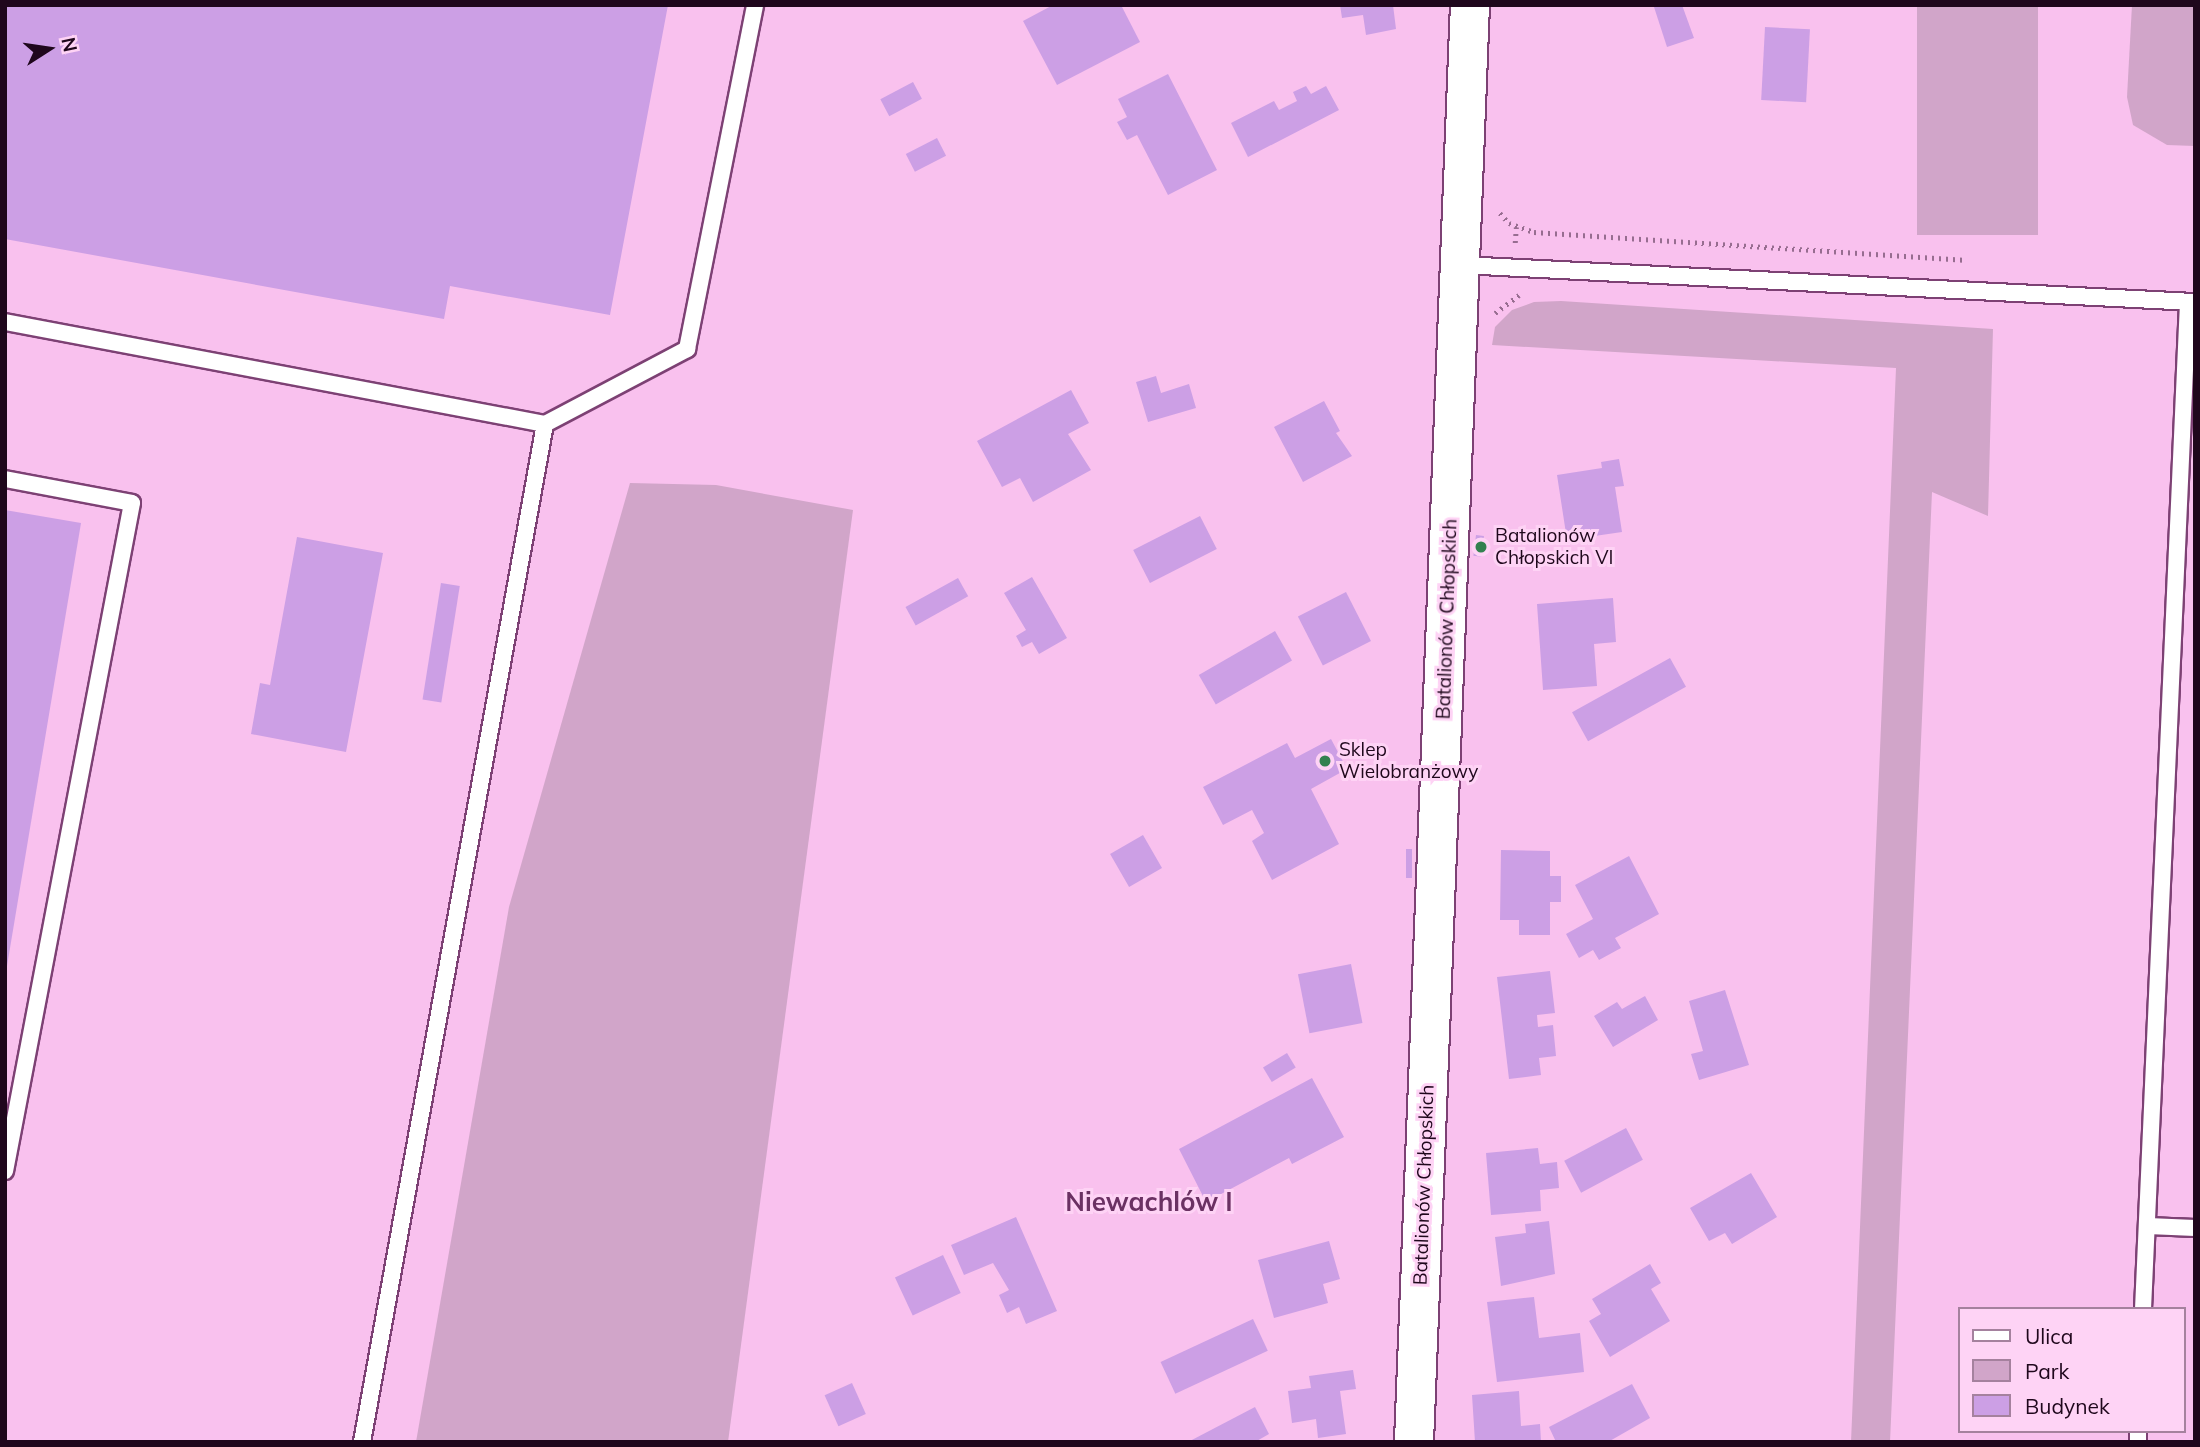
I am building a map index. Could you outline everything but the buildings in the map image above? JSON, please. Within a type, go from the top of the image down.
[{"type":"street","name":"Batalionów Chłopskich","points":[[1414,1442],[1471,5]]},
{"type":"lane","points":[[5,322],[545,424],[687,349],[755,5]]},
{"type":"lane","points":[[1461,265],[2191,302],[2143,1307]]},
{"type":"lane","points":[[362,1442],[545,424]]},
{"type":"lane","points":[[5,479],[132,503],[5,1171]]},
{"type":"lane","points":[[2148,1226],[2195,1228]]},
{"type":"path","points":[[1496,209],[1509,223],[1534,232],[1963,260]]},
{"type":"path","points":[[1489,322],[1504,304],[1529,291]]},
{"type":"green space","points":[[1917,5],[2038,5],[2038,235],[1917,235]]},
{"type":"green space","points":[[2132,5],[2195,5],[2195,146],[2167,145],[2133,125],[2127,97]]},
{"type":"green space","points":[[1561,301],[1993,329],[1988,516],[1932,492],[1890,1442],[1851,1442],[1896,368],[1492,345],[1495,327],[1512,310],[1534,302]]},
{"type":"green space","points":[[630,483],[716,485],[853,510],[728,1442],[416,1442],[509,907]]},
{"type":"place","name":"Batalionów Chłopskich VI","points":[[1481,547]]},
{"type":"place","name":"Sklep Wielobranżowy","points":[[1325,761]]},
{"type":"district","name":"Niewachlów I","points":[[1149,1202]]}]
